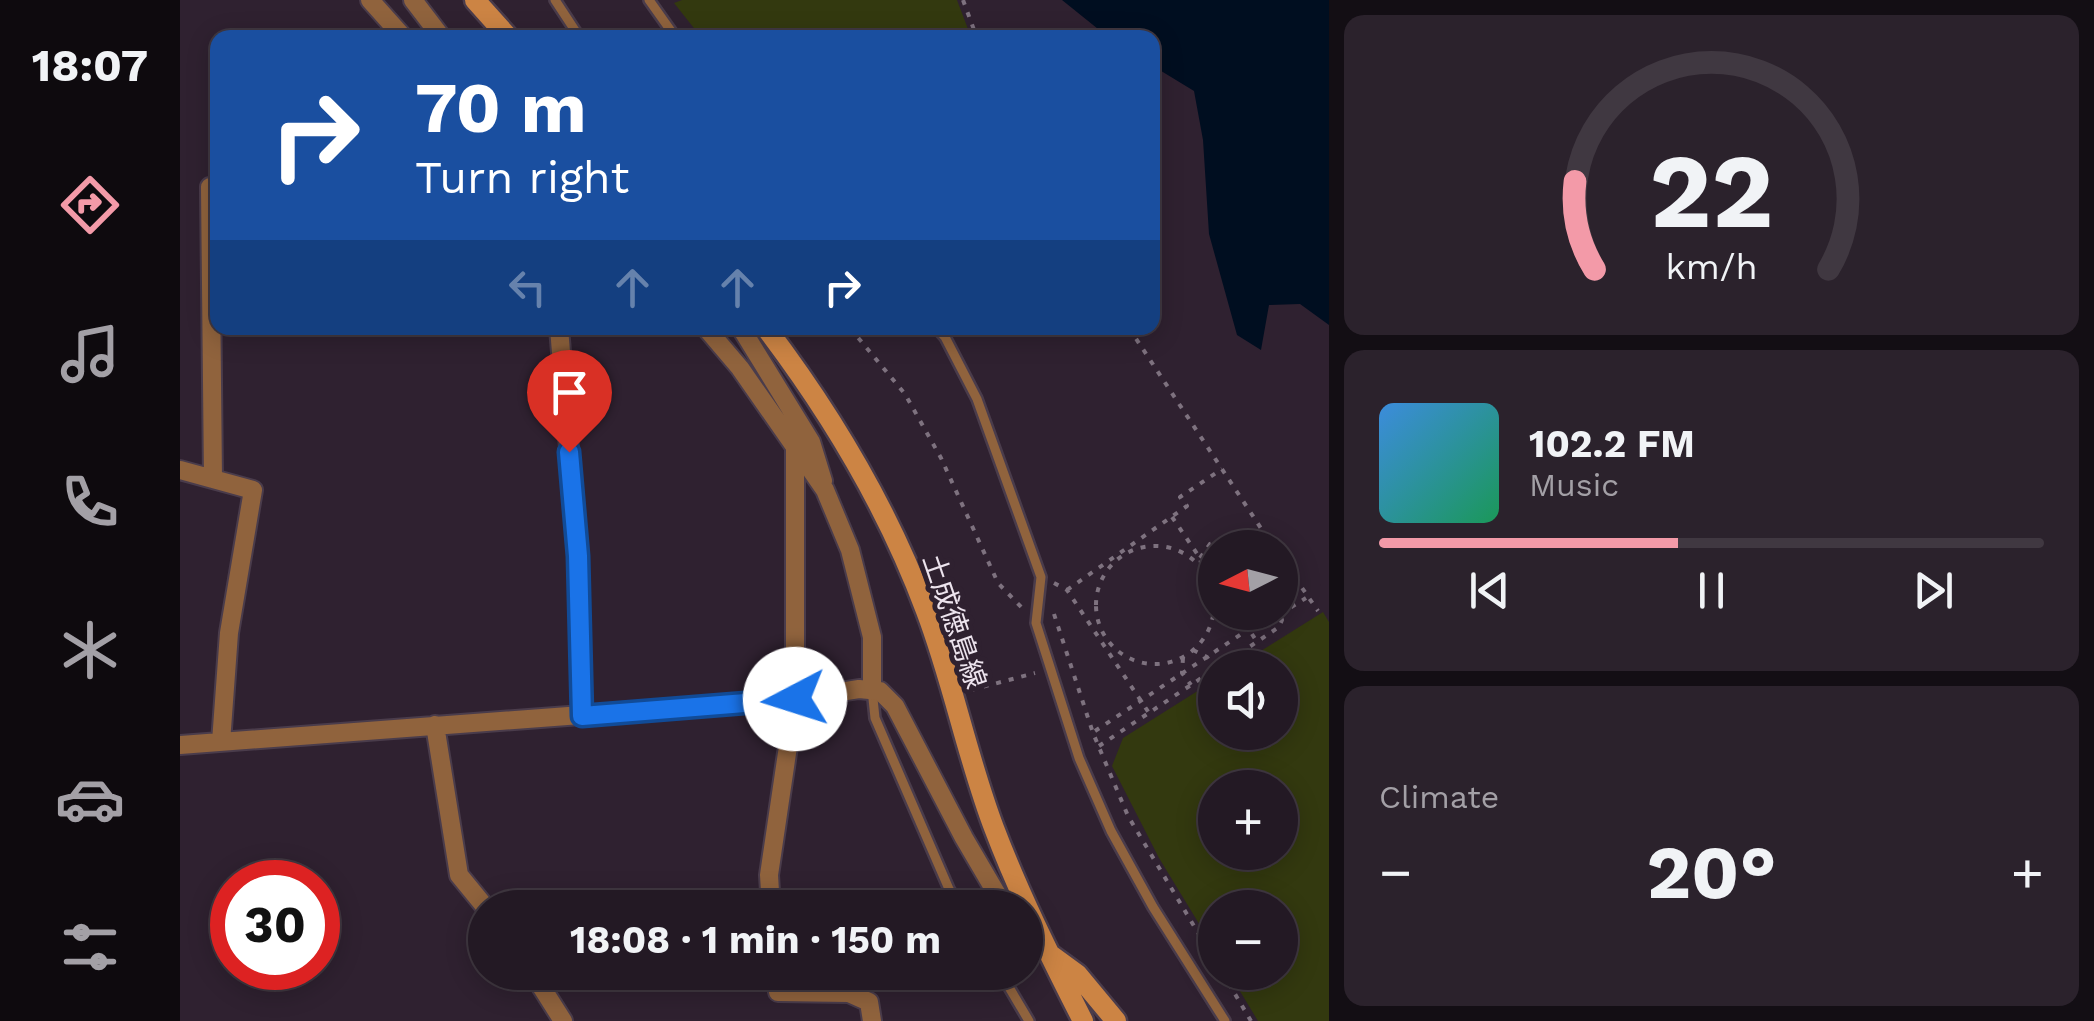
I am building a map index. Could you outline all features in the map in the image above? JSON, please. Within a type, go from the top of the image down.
[{"type":"main road","points":[[475,0],[502,30]]},
{"type":"main road","name":"土成徳島線","points":[[771,335],[836,426],[876,500],[926,612],[994,828],[1049,954],[1084,1021]]},
{"type":"main road","name":"土成徳島線","points":[[1049,954],[1077,974],[1116,1021]]},
{"type":"street","points":[[370,0],[397,30]]},
{"type":"street","points":[[413,0],[436,30]]},
{"type":"street","points":[[212,335],[213,479]]},
{"type":"street","points":[[560,335],[578,556],[582,716]]},
{"type":"street","points":[[712,335],[740,368],[825,490]]},
{"type":"street","points":[[745,335],[811,442],[825,490],[850,550],[872,637],[872,689]]},
{"type":"street","points":[[770,890],[795,699],[796,450]]},
{"type":"street","points":[[180,470],[253,490],[229,633],[221,742]]},
{"type":"street","points":[[180,745],[795,699],[872,689],[887,696],[895,706],[994,890]]},
{"type":"street","points":[[434,725],[459,875],[471,890]]},
{"type":"street","points":[[1043,948],[1049,954]]},
{"type":"street","points":[[543,990],[563,1021]]},
{"type":"street","points":[[778,990],[848,992],[869,1002],[872,1021]]},
{"type":"lane","points":[[555,0],[575,30]]},
{"type":"lane","points":[[649,0],[670,30]]},
{"type":"lane","points":[[943,335],[977,400],[1041,576],[1036,623],[1078,758],[1154,907],[1225,1021]]},
{"type":"lane","points":[[872,689],[875,718],[949,890]]},
{"type":"lane","points":[[1011,990],[1029,1021]]},
{"type":"path","points":[[963,0],[974,30]]},
{"type":"path","points":[[856,335],[905,394],[941,458],[998,583],[1036,623]]},
{"type":"path","points":[[1134,335],[1262,530]]},
{"type":"path","points":[[1067,590],[1187,506],[1180,497],[1222,469]]},
{"type":"path","points":[[1172,516],[1198,555]]},
{"type":"path","points":[[1198,567],[1185,554],[1162,546],[1138,548],[1115,558],[1098,591],[1096,615],[1103,639],[1134,661],[1159,664],[1183,658],[1202,642],[1208,630]]},
{"type":"path","points":[[1041,576],[1067,590],[1149,713]]},
{"type":"path","points":[[1298,582],[1318,611]]},
{"type":"path","points":[[1298,602],[1308,596]]},
{"type":"path","points":[[1053,611],[1099,746],[1128,816],[1198,933]]},
{"type":"path","points":[[1217,650],[1244,630]]},
{"type":"path","points":[[1250,630],[1257,642]]},
{"type":"path","points":[[1245,650],[1274,630]]},
{"type":"path","points":[[1193,650],[1198,652]]},
{"type":"path","points":[[1183,658],[1182,674],[1191,685]]},
{"type":"path","points":[[1094,732],[1198,663]]},
{"type":"path","points":[[952,696],[1050,670]]},
{"type":"path","points":[[1099,746],[1198,681]]},
{"type":"path","points":[[1233,990],[1251,1021]]},
{"type":"green space","points":[[957,0],[968,30],[695,30],[674,3]]},
{"type":"green space","points":[[1323,612],[1329,622],[1329,1021],[1258,1021],[1239,990],[1298,990],[1298,890],[1198,890],[1198,922],[1159,858],[1112,766],[1123,738],[1198,691],[1198,750],[1298,750],[1298,650],[1262,650]]},
{"type":"water","points":[[1062,0],[1329,0],[1329,325],[1300,304],[1269,305],[1261,350],[1237,335],[1209,234],[1203,140],[1194,91],[1160,70],[1160,30],[1099,30]]},
{"type":"route","points":[[569,452],[578,556],[582,716],[795,699]]}]
